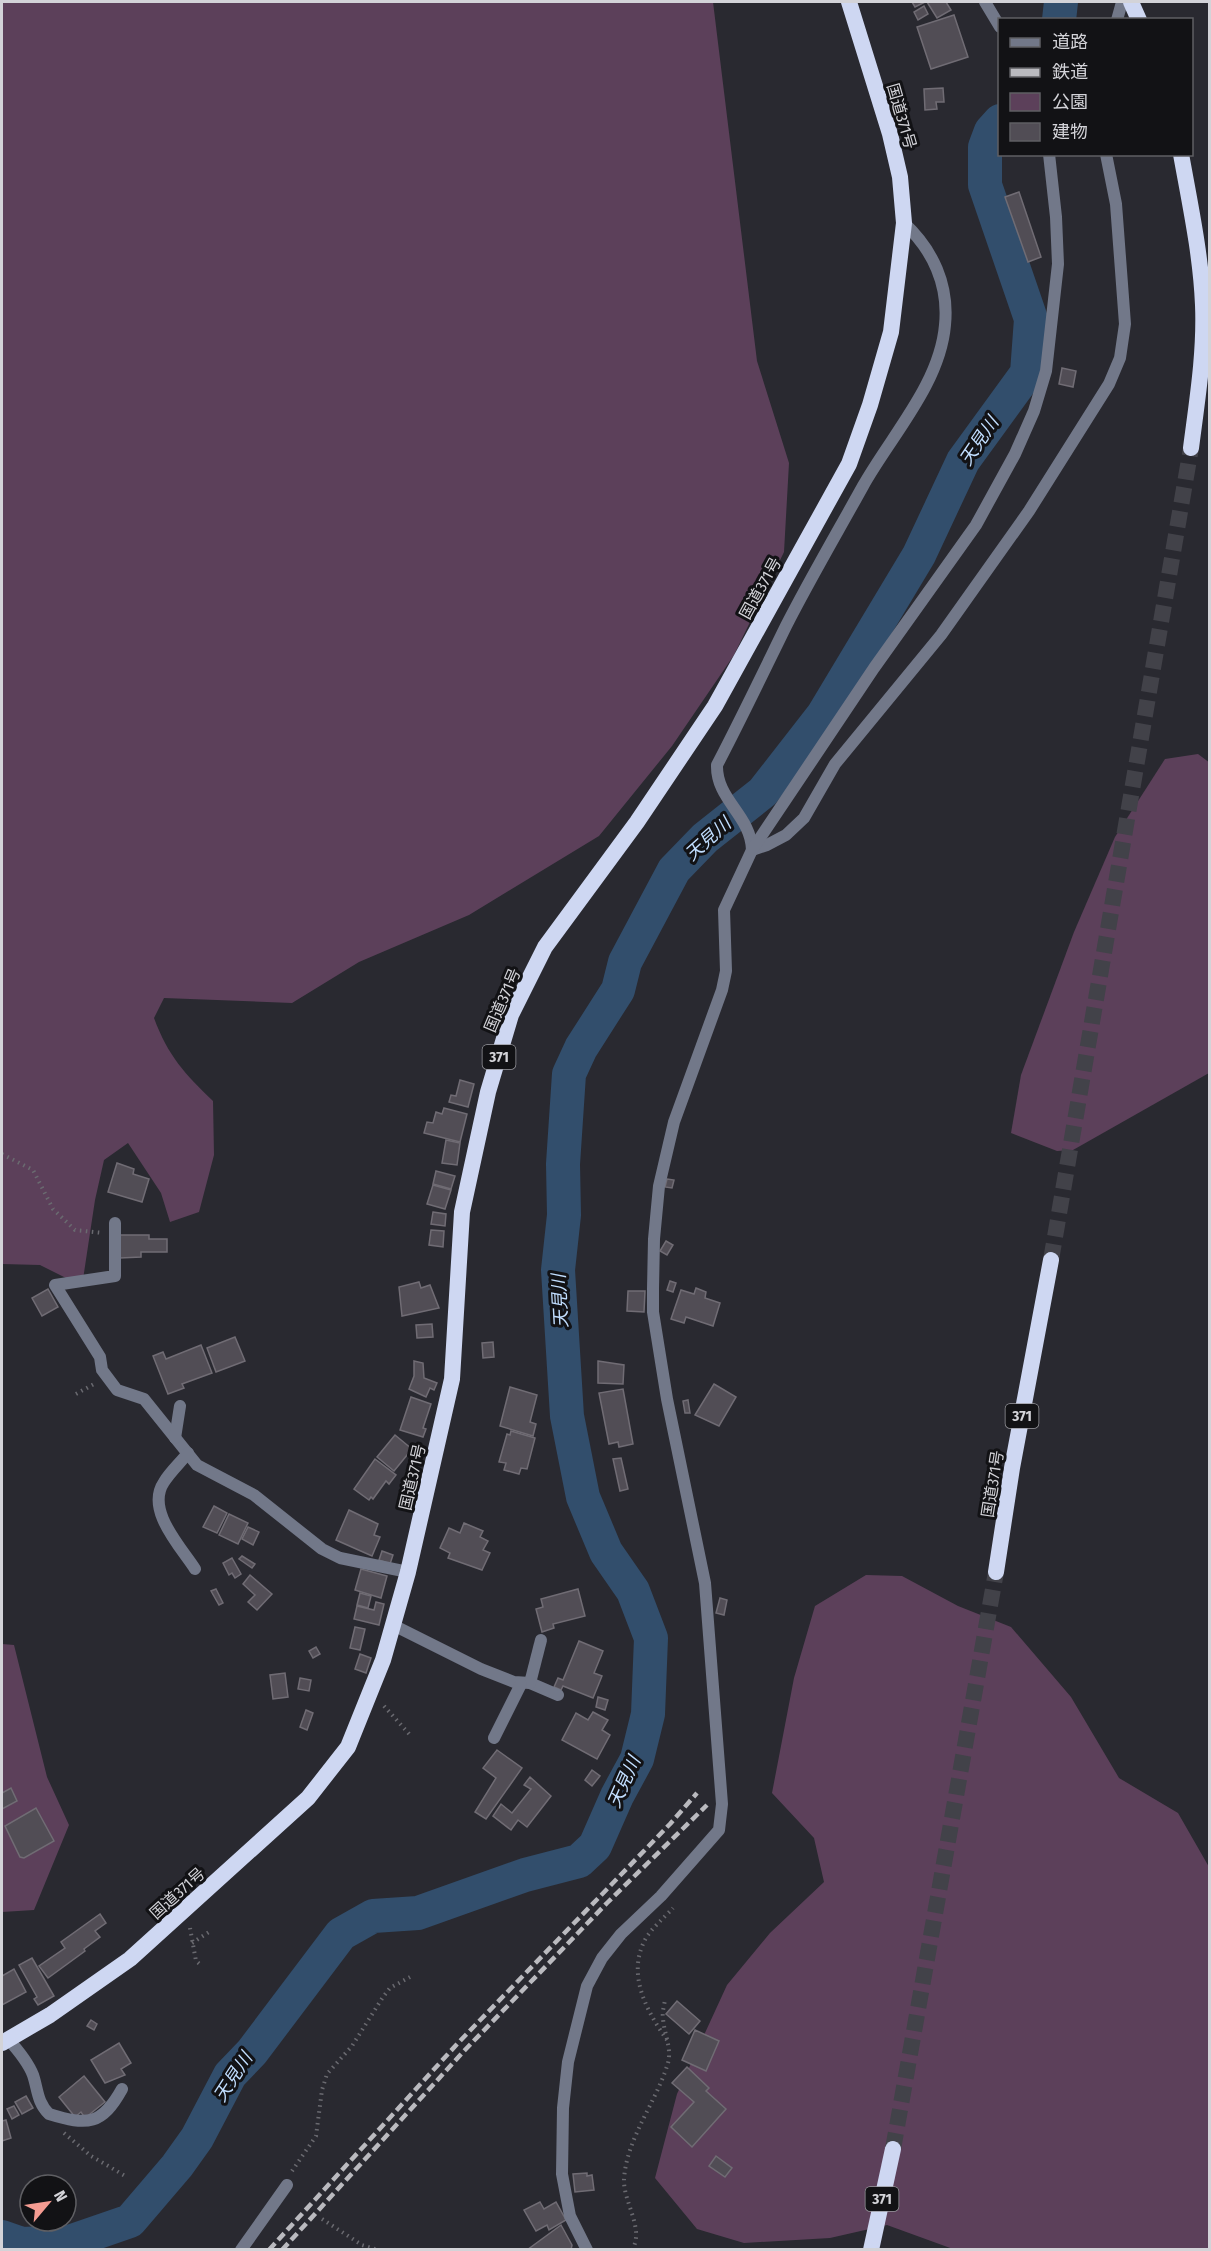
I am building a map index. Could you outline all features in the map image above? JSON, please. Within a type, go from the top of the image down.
[{"type":"highway","name":"国道371号","points":[[5,2041],[50,2015],[130,1959],[308,1798],[348,1747],[383,1660],[408,1572],[452,1379],[462,1212],[488,1092],[511,1015],[545,947],[638,822],[715,706],[849,464],[870,405],[891,332],[904,223],[900,177],[890,134],[849,2]]},
{"type":"highway","points":[[1131,2],[1138,18]]},
{"type":"highway","points":[[1181,156],[1203,305],[1201,375],[1191,448]]},
{"type":"highway","name":"国道371号","points":[[996,1572],[1012,1468],[1051,1260]]},
{"type":"highway","name":"371","points":[[872,2250],[893,2149]]},
{"type":"street","points":[[985,2],[998,25]]},
{"type":"street","points":[[1118,18],[1122,2]]},
{"type":"street","points":[[587,2250],[570,2216],[562,2163],[568,2062],[587,1986],[602,1958],[621,1934],[661,1896],[719,1830],[722,1804],[705,1583],[678,1460],[653,1312],[654,1239],[659,1186],[674,1122],[718,1001],[726,971],[724,910],[752,850],[874,668],[976,525],[1015,454],[1034,411],[1046,371],[1058,264],[1056,217],[1049,156]]},
{"type":"street","points":[[752,850],[767,846],[786,835],[804,818],[836,764],[941,635],[1029,512],[1109,384],[1120,358],[1125,324],[1116,204],[1106,156]]},
{"type":"street","points":[[752,850],[752,834],[721,790],[717,777],[717,765],[787,625],[873,469],[925,385],[938,356],[945,325],[940,273],[921,238],[904,223]]},
{"type":"street","points":[[115,1229],[115,1276],[55,1285],[100,1357],[102,1370],[106,1377],[117,1390],[144,1399],[197,1465],[254,1495],[322,1549],[357,1563],[408,1572]]},
{"type":"street","points":[[175,1438],[180,1406]]},
{"type":"street","points":[[188,1454],[162,1484],[158,1508],[168,1528],[195,1569]]},
{"type":"street","points":[[393,1625],[481,1669],[558,1695]]},
{"type":"street","points":[[494,1738],[525,1684],[541,1640]]},
{"type":"street","points":[[5,2041],[20,2052],[33,2075],[35,2092],[49,2114],[66,2120],[92,2121],[111,2109],[122,2089]]},
{"type":"street","points":[[241,2250],[289,2179]]},
{"type":"path","points":[[2,1154],[33,1170],[53,1209],[75,1230],[115,1229]]},
{"type":"path","points":[[76,1394],[106,1377]]},
{"type":"path","points":[[384,1706],[411,1736]]},
{"type":"path","points":[[669,2044],[646,2006],[638,1980],[642,1944],[678,1903]]},
{"type":"path","points":[[185,1910],[196,1961],[202,1966]]},
{"type":"path","points":[[192,1943],[209,1932]]},
{"type":"path","points":[[289,2179],[316,2136],[322,2090],[327,2074],[357,2039],[383,1996],[390,1988],[410,1977]]},
{"type":"path","points":[[632,2250],[637,2241],[637,2230],[625,2194],[625,2166],[646,2114],[659,2092],[669,2061],[669,2044],[662,2017],[665,2000]]},
{"type":"path","points":[[49,2114],[76,2145],[127,2177]]},
{"type":"path","points":[[322,2219],[362,2245],[378,2250]]},
{"type":"green space","points":[[2,2],[713,2],[757,361],[789,463],[784,552],[734,655],[672,746],[599,836],[469,915],[359,962],[292,1003],[164,998],[154,1018],[159,1031],[178,1064],[213,1101],[214,1155],[199,1212],[170,1222],[161,1193],[128,1143],[104,1160],[95,1200],[82,1286],[40,1265],[2,1264]]},
{"type":"green space","points":[[1198,754],[1210,763],[1209,1073],[1073,1150],[1057,1151],[1011,1133],[1021,1075],[1074,932],[1115,837],[1165,759]]},
{"type":"green space","points":[[866,1575],[902,1576],[958,1606],[1011,1627],[1071,1697],[1119,1778],[1178,1813],[1209,1867],[1209,2249],[953,2249],[887,2225],[830,2238],[744,2243],[697,2229],[655,2178],[677,2094],[727,1985],[770,1933],[824,1882],[814,1838],[772,1793],[794,1678],[815,1606]]},
{"type":"green space","points":[[2,1644],[14,1645],[47,1777],[69,1825],[34,1910],[2,1912]]},
{"type":"building","points":[[912,2],[925,2],[915,7]]},
{"type":"building","points":[[927,2],[946,2],[951,10],[937,18]]},
{"type":"building","points":[[924,6],[928,14],[918,20],[914,12]]},
{"type":"building","points":[[954,15],[968,57],[931,69],[917,27]]},
{"type":"building","points":[[943,88],[944,102],[936,102],[937,109],[925,110],[924,89]]},
{"type":"building","points":[[1019,192],[1041,257],[1028,262],[1005,197]]},
{"type":"building","points":[[1062,368],[1076,371],[1073,387],[1059,384]]},
{"type":"building","points":[[460,1080],[474,1084],[468,1107],[449,1102],[451,1095],[456,1096]]},
{"type":"building","points":[[444,1108],[467,1114],[460,1142],[424,1133],[427,1122],[433,1123],[436,1112],[442,1114]]},
{"type":"building","points":[[446,1140],[460,1143],[457,1165],[442,1163]]},
{"type":"building","points":[[117,1163],[134,1169],[133,1174],[149,1179],[142,1202],[108,1192]]},
{"type":"building","points":[[436,1171],[455,1176],[451,1189],[433,1184]]},
{"type":"building","points":[[667,1179],[674,1180],[672,1188],[665,1187]]},
{"type":"building","points":[[433,1185],[451,1190],[445,1209],[427,1204]]},
{"type":"building","points":[[433,1212],[446,1214],[445,1226],[431,1224]]},
{"type":"building","points":[[431,1230],[444,1231],[443,1247],[429,1245]]},
{"type":"building","points":[[119,1235],[149,1235],[149,1239],[167,1239],[167,1252],[141,1252],[141,1257],[120,1258]]},
{"type":"building","points":[[666,1241],[673,1245],[667,1255],[660,1251]]},
{"type":"building","points":[[670,1281],[676,1283],[673,1292],[667,1290]]},
{"type":"building","points":[[419,1282],[421,1288],[430,1285],[439,1308],[402,1316],[399,1287]]},
{"type":"building","points":[[696,1288],[706,1292],[705,1298],[720,1303],[713,1326],[686,1317],[684,1323],[671,1319],[681,1290],[694,1294]]},
{"type":"building","points":[[48,1289],[58,1307],[42,1316],[32,1298]]},
{"type":"building","points":[[628,1291],[645,1291],[644,1312],[627,1311]]},
{"type":"building","points":[[432,1324],[433,1337],[417,1338],[416,1325]]},
{"type":"building","points":[[235,1337],[245,1361],[216,1372],[207,1348]]},
{"type":"building","points":[[493,1342],[494,1357],[483,1358],[482,1343]]},
{"type":"building","points":[[201,1345],[212,1373],[182,1384],[184,1388],[168,1394],[153,1356],[163,1352],[166,1359]]},
{"type":"building","points":[[414,1361],[423,1363],[424,1378],[437,1383],[434,1390],[430,1388],[426,1397],[409,1389],[414,1376]]},
{"type":"building","points":[[598,1361],[624,1365],[623,1384],[598,1383]]},
{"type":"building","points":[[714,1384],[736,1397],[719,1426],[695,1415]]},
{"type":"building","points":[[510,1387],[537,1395],[530,1422],[536,1424],[533,1436],[500,1426]]},
{"type":"building","points":[[623,1389],[633,1444],[619,1447],[618,1442],[609,1444],[599,1393]]},
{"type":"building","points":[[411,1397],[431,1404],[423,1428],[426,1429],[423,1437],[400,1430]]},
{"type":"building","points":[[688,1400],[690,1413],[685,1413],[683,1401]]},
{"type":"building","points":[[511,1431],[535,1438],[527,1469],[521,1468],[519,1474],[504,1470],[506,1463],[499,1462],[507,1434],[510,1435]]},
{"type":"building","points":[[395,1435],[412,1449],[394,1471],[377,1457]]},
{"type":"building","points":[[621,1458],[628,1489],[620,1491],[613,1459]]},
{"type":"building","points":[[375,1459],[396,1475],[389,1484],[386,1481],[373,1499],[371,1497],[369,1500],[354,1489]]},
{"type":"building","points":[[214,1506],[227,1513],[217,1533],[203,1527]]},
{"type":"building","points":[[349,1510],[378,1524],[374,1535],[380,1537],[372,1556],[336,1540]]},
{"type":"building","points":[[229,1514],[248,1523],[238,1544],[219,1535]]},
{"type":"building","points":[[464,1523],[483,1531],[480,1537],[488,1541],[483,1550],[490,1553],[482,1570],[448,1558],[450,1553],[440,1548],[449,1528],[460,1533]]},
{"type":"building","points":[[248,1527],[259,1532],[253,1545],[242,1539]]},
{"type":"building","points":[[382,1551],[393,1555],[390,1564],[379,1560]]},
{"type":"building","points":[[242,1556],[255,1564],[252,1568],[239,1559]]},
{"type":"building","points":[[232,1558],[241,1574],[235,1578],[232,1573],[229,1575],[223,1563]]},
{"type":"building","points":[[361,1569],[387,1576],[381,1598],[355,1590]]},
{"type":"building","points":[[250,1575],[272,1594],[257,1610],[248,1602],[255,1595],[243,1584]]},
{"type":"building","points":[[216,1589],[223,1603],[219,1605],[211,1591]]},
{"type":"building","points":[[578,1589],[585,1616],[553,1624],[554,1628],[542,1632],[536,1609],[543,1607],[541,1599]]},
{"type":"building","points":[[360,1593],[371,1596],[368,1608],[357,1605]]},
{"type":"building","points":[[720,1598],[727,1600],[724,1615],[716,1613]]},
{"type":"building","points":[[376,1602],[384,1604],[379,1625],[354,1619],[357,1606],[374,1610]]},
{"type":"building","points":[[355,1627],[365,1629],[360,1650],[350,1648]]},
{"type":"building","points":[[579,1641],[603,1651],[594,1673],[602,1676],[593,1698],[563,1686],[561,1690],[554,1687],[558,1678],[563,1680]]},
{"type":"building","points":[[316,1647],[320,1654],[313,1658],[309,1651]]},
{"type":"building","points":[[360,1654],[371,1658],[366,1673],[355,1669]]},
{"type":"building","points":[[285,1673],[288,1697],[273,1699],[270,1675]]},
{"type":"building","points":[[300,1678],[311,1680],[309,1691],[298,1689]]},
{"type":"building","points":[[598,1697],[608,1700],[605,1710],[596,1707]]},
{"type":"building","points":[[306,1710],[313,1713],[307,1730],[300,1727]]},
{"type":"building","points":[[593,1712],[608,1720],[602,1730],[610,1735],[597,1759],[562,1740],[576,1713],[588,1720]]},
{"type":"building","points":[[497,1750],[522,1768],[486,1819],[475,1812],[496,1778],[483,1768]]},
{"type":"building","points":[[592,1770],[600,1776],[592,1786],[585,1780]]},
{"type":"building","points":[[530,1777],[551,1796],[527,1827],[518,1820],[511,1830],[493,1816],[501,1804],[512,1813],[531,1789],[524,1785]]},
{"type":"building","points":[[11,1788],[17,1801],[2,1809],[2,1793]]},
{"type":"building","points":[[36,1808],[54,1841],[24,1858],[20,1857],[5,1826]]},
{"type":"building","points":[[100,1914],[106,1923],[95,1931],[100,1937],[48,1978],[39,1966],[65,1948],[61,1942]]},
{"type":"building","points":[[32,1958],[54,1996],[38,2005],[34,1999],[37,1997],[19,1965]]},
{"type":"building","points":[[14,1969],[26,1992],[2,2005],[2,1976]]},
{"type":"building","points":[[677,2001],[700,2021],[689,2034],[666,2014]]},
{"type":"building","points":[[91,2020],[97,2024],[94,2030],[87,2026]]},
{"type":"building","points":[[695,2030],[719,2041],[706,2071],[682,2060]]},
{"type":"building","points":[[119,2043],[131,2063],[121,2069],[125,2075],[105,2083],[91,2060]]},
{"type":"building","points":[[687,2067],[709,2088],[706,2091],[726,2109],[692,2147],[671,2127],[694,2102],[672,2083]]},
{"type":"building","points":[[84,2076],[105,2102],[85,2118],[81,2112],[75,2117],[59,2097]]},
{"type":"building","points":[[26,2096],[33,2108],[22,2114],[15,2102]]},
{"type":"building","points":[[14,2106],[19,2115],[12,2119],[7,2109]]},
{"type":"building","points":[[6,2120],[11,2138],[2,2141],[2,2121]]},
{"type":"building","points":[[716,2156],[732,2168],[725,2177],[709,2166]]},
{"type":"building","points":[[587,2173],[587,2176],[592,2175],[594,2190],[575,2192],[573,2174]]},
{"type":"building","points":[[540,2202],[544,2209],[556,2202],[566,2220],[549,2230],[547,2225],[536,2231],[524,2210]]},
{"type":"building","points":[[561,2225],[572,2245],[571,2250],[527,2250]]},
{"type":"waterway","name":"天見川","points":[[1059,18],[1061,2]]},
{"type":"waterway","name":"天見川","points":[[2,2237],[22,2244],[69,2242],[130,2221],[177,2166],[197,2138],[230,2075],[252,2052],[341,1934],[373,1916],[418,1913],[525,1875],[579,1861],[595,1846],[617,1796],[637,1759],[648,1714],[651,1638],[633,1591],[606,1552],[583,1497],[567,1416],[558,1270],[564,1215],[563,1164],[569,1074],[581,1048],[618,990],[625,962],[674,870],[705,838],[763,792],[823,715],[919,555],[963,461],[1027,373],[1031,319],[985,185],[985,147],[991,131],[998,123]]},
{"type":"tunnel","points":[[1051,1260],[1191,448]]},
{"type":"tunnel","points":[[893,2149],[996,1572]]},
{"type":"railway","points":[[269,2250],[458,2043],[670,1824],[697,1793]]},
{"type":"railway","points":[[282,2250],[464,2051],[607,1903],[707,1805]]}]
